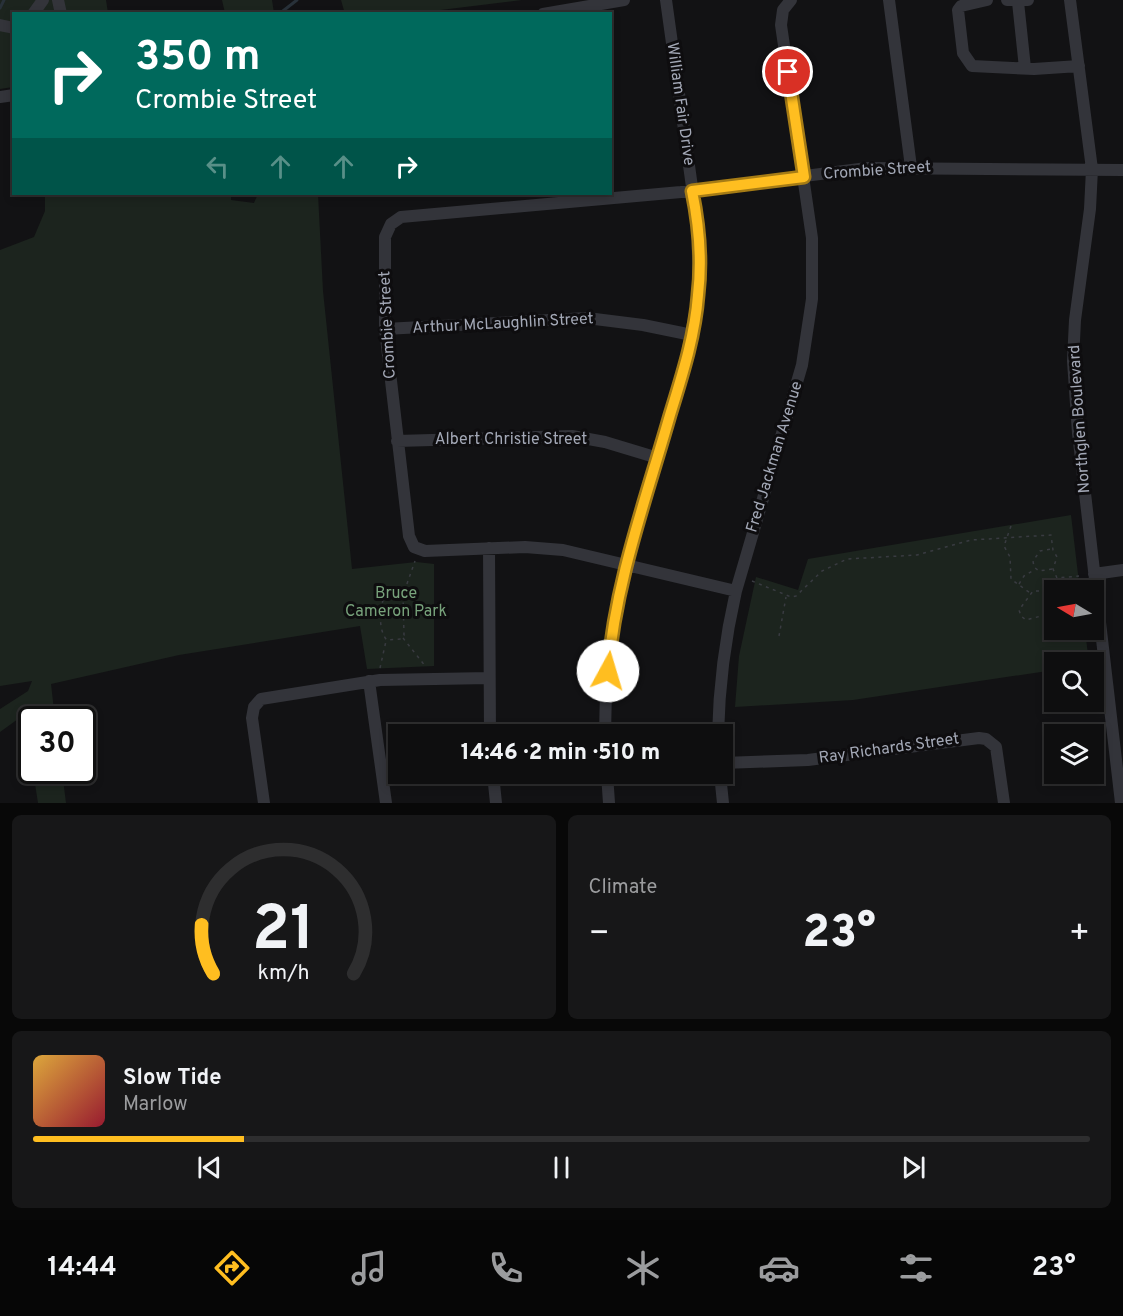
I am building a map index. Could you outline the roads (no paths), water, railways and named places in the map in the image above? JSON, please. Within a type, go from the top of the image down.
[{"type":"street","points":[[555,12],[624,0]]},
{"type":"street","name":"William Fair Drive","points":[[606,724],[609,654],[627,564],[692,335],[699,293],[699,258],[692,191],[666,0]]},
{"type":"street","name":"Fred Jackman Avenue","points":[[719,724],[722,664],[736,591],[795,392],[809,333],[813,267],[804,177],[781,25],[783,10],[791,0]]},
{"type":"street","points":[[889,0],[911,166]]},
{"type":"street","points":[[987,0],[959,8],[964,58],[977,68],[1078,66]]},
{"type":"street","name":"Northglen Boulevard","points":[[1070,0],[1092,169],[1073,361],[1120,803]]},
{"type":"street","points":[[1018,1],[1025,68]]},
{"type":"street","name":"Crombie Street","points":[[736,591],[627,564],[553,549],[489,548],[425,551],[411,543],[385,329],[385,237],[387,230],[396,219],[550,199],[692,191],[867,168],[911,166],[1123,170]]},
{"type":"street","name":"Arthur McLaughlin Street","points":[[385,329],[587,318],[643,324],[692,335]]},
{"type":"street","name":"Albert Christie Street","points":[[397,441],[572,436],[605,442],[658,458]]},
{"type":"street","points":[[489,548],[490,724]]},
{"type":"street","points":[[1094,574],[1123,570]]},
{"type":"street","points":[[264,803],[252,718],[258,702],[267,697],[369,681],[489,678]]},
{"type":"street","points":[[369,681],[386,803]]},
{"type":"street","name":"Ray Richards Street","points":[[733,763],[808,760],[979,738],[986,739],[996,747],[1004,803]]},
{"type":"street","points":[[494,784],[496,803]]},
{"type":"street","points":[[608,784],[609,803]]},
{"type":"street","points":[[721,784],[723,803]]},
{"type":"waterway","points":[[0,8],[4,0]]},
{"type":"waterway","points":[[282,12],[297,0]]},
{"type":"park label","name":"Bruce Cameron Park","points":[[396,603]]}]
